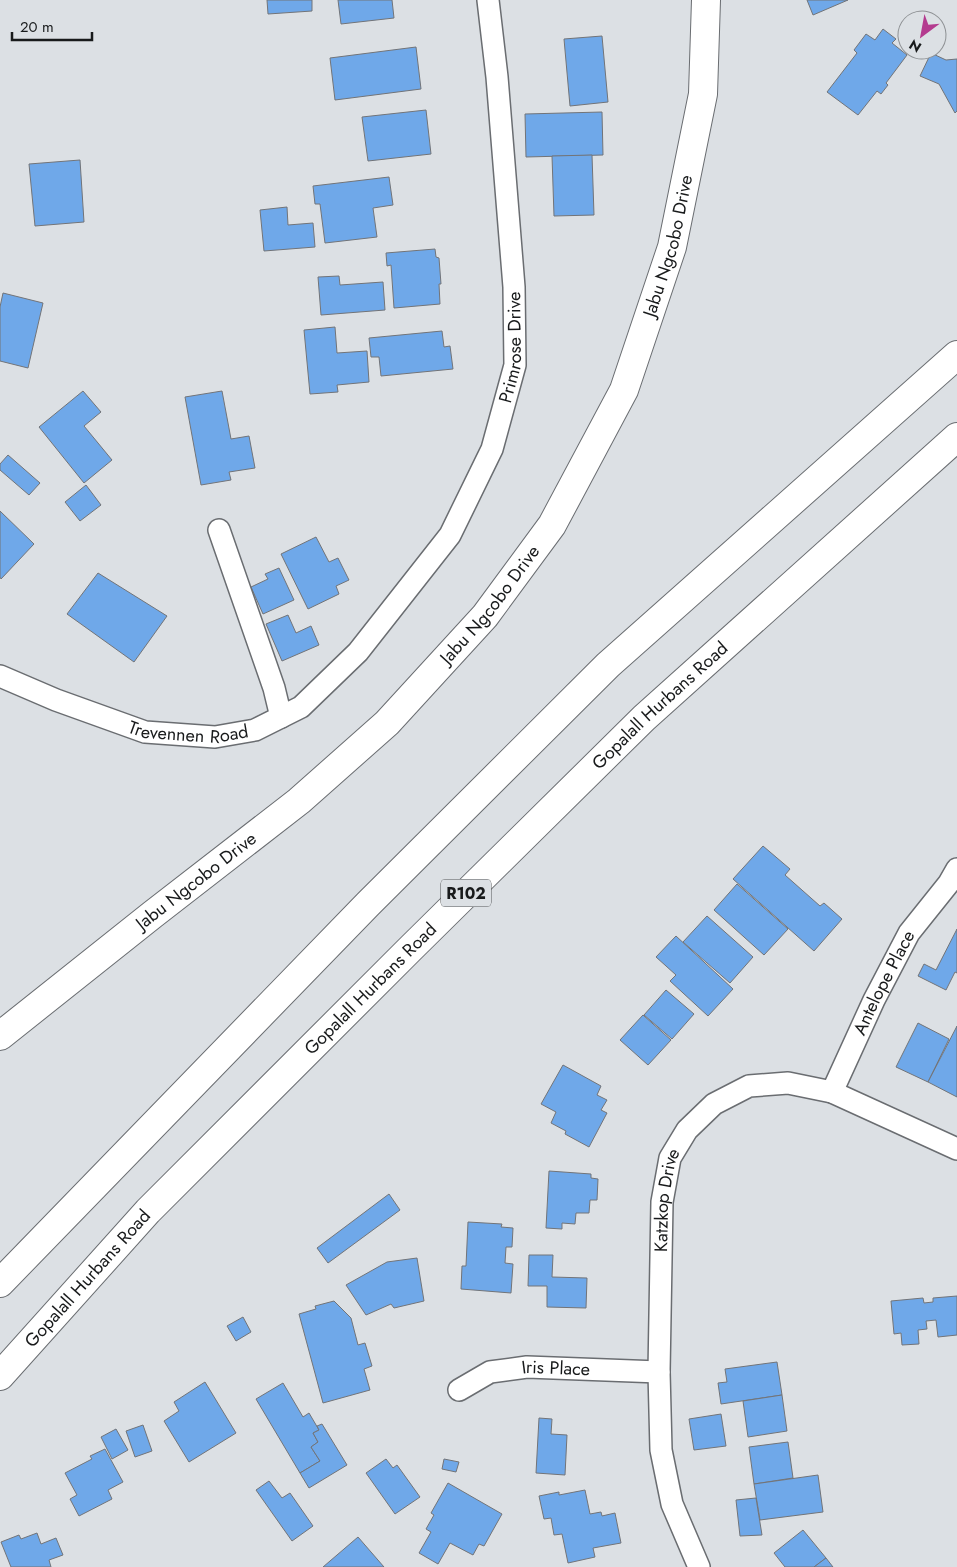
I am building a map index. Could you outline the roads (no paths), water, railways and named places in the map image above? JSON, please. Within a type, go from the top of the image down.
[{"type":"main road","name":"Jabu Ngcobo Drive","points":[[0,1036],[299,801],[387,723],[485,616],[552,525],[624,390],[672,247],[703,94],[706,0]]},
{"type":"main road","points":[[0,1283],[368,904],[608,665],[957,355]]},
{"type":"main road","name":"Gopalall Hurbans Road","points":[[0,1376],[148,1212],[644,718],[957,436]]},
{"type":"street","name":"Primrose Drive","points":[[358,652],[450,534],[492,448],[515,365],[514,287],[497,77],[488,0]]},
{"type":"street","points":[[220,530],[274,688],[281,717]]},
{"type":"street","name":"Trevennen Road","points":[[0,676],[56,700],[145,732],[216,737],[254,730],[301,707],[358,652]]},
{"type":"street","name":"Antelope Place","points":[[832,1092],[874,1000],[909,933],[954,879]]},
{"type":"street","name":"Katzkop Drive","points":[[699,1567],[672,1504],[660,1450],[659,1372],[662,1202],[670,1158],[687,1130],[714,1104],[749,1086],[788,1083],[832,1092],[957,1149]]},
{"type":"street","name":"Iris Place","points":[[459,1390],[490,1372],[527,1367],[659,1372]]}]
